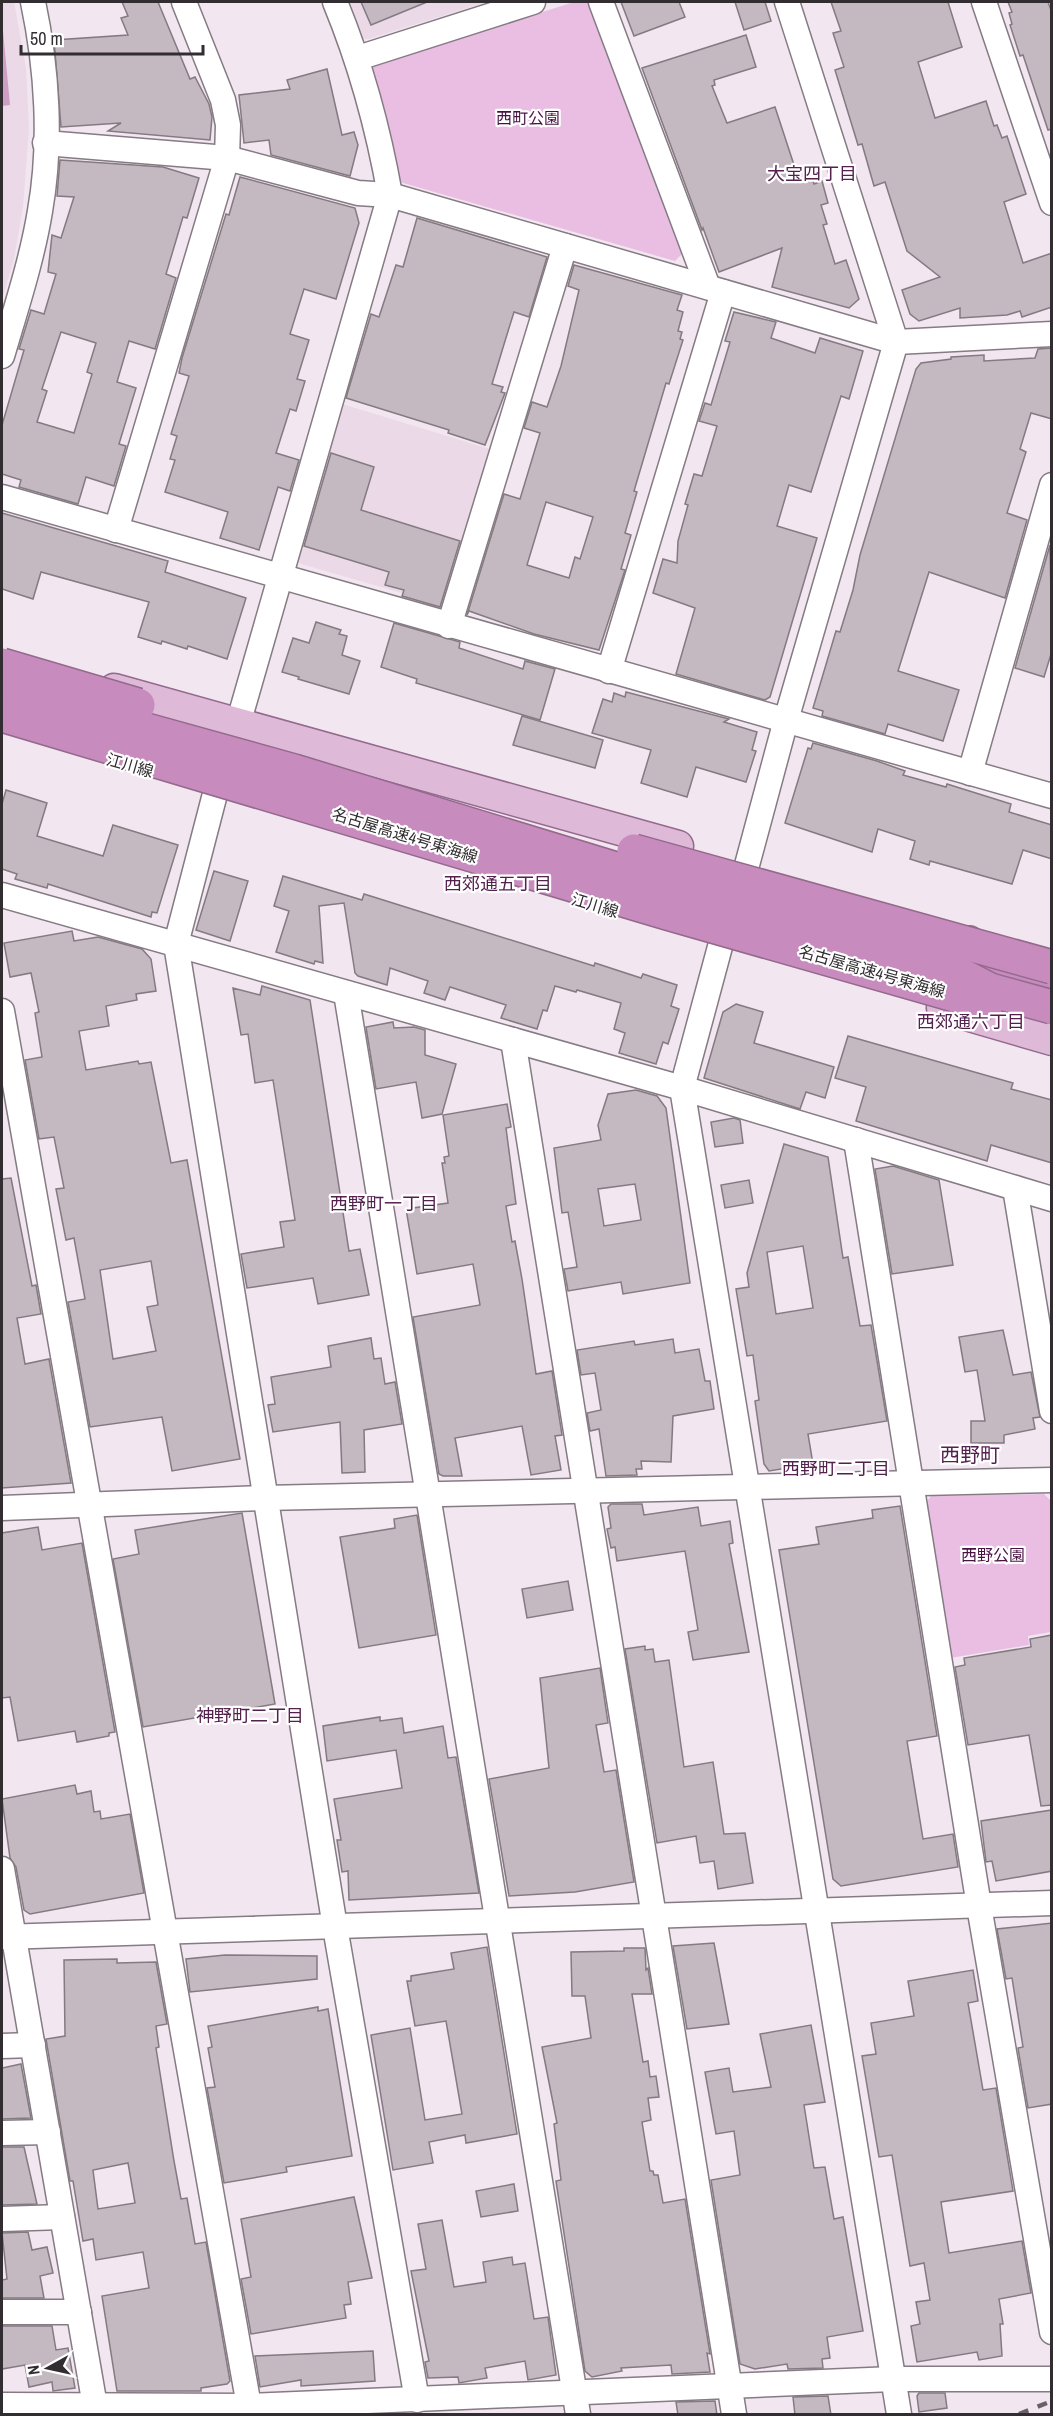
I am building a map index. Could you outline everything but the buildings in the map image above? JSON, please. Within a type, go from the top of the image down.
[{"type":"highway","points":[[2,665],[675,863],[1052,967]]},
{"type":"highway","points":[[2,690],[294,771],[770,916],[920,954],[990,990],[1052,1007]]},
{"type":"highway","name":"名古屋高速4号東海線","points":[[2,715],[678,916],[1052,1023]]},
{"type":"highway","points":[[969,943],[993,971],[1052,989]]},
{"type":"main road","points":[[2,658],[1052,952]]},
{"type":"main road","name":"江川線","points":[[2,727],[1052,1040]]},
{"type":"street","points":[[2,356],[29,264],[41,208],[45,143],[43,64],[33,2]]},
{"type":"street","points":[[116,530],[227,158],[228,126],[223,100],[184,2]]},
{"type":"street","points":[[335,2],[358,58],[378,131],[390,195],[238,724],[216,790],[176,944],[334,1927],[422,2405]]},
{"type":"street","points":[[358,58],[533,2]]},
{"type":"street","points":[[601,2],[715,289],[609,671]]},
{"type":"street","points":[[787,2],[896,342],[786,720],[747,865],[721,943],[682,1088],[899,2415]]},
{"type":"street","points":[[984,2],[1052,203]]},
{"type":"street","points":[[45,143],[227,158],[358,193],[390,195],[896,342],[1052,334]]},
{"type":"street","points":[[449,626],[566,246]]},
{"type":"street","points":[[970,773],[1052,485]]},
{"type":"street","points":[[2,496],[279,578],[1052,796]]},
{"type":"street","points":[[2,895],[682,1088],[1052,1199]]},
{"type":"street","points":[[346,993],[576,2404]]},
{"type":"street","points":[[2,1011],[166,1932],[258,2409]]},
{"type":"street","points":[[513,1040],[734,2415]]},
{"type":"street","points":[[856,1140],[979,1905],[1052,2332]]},
{"type":"street","points":[[1015,1188],[1052,1411]]},
{"type":"street","points":[[2,1508],[264,1498],[1052,1480]]},
{"type":"street","points":[[2,1869],[8,1937],[33,2045],[95,2406]]},
{"type":"street","points":[[8,1937],[1052,1903]]},
{"type":"street","points":[[2,2046],[33,2045]]},
{"type":"street","points":[[2,2133],[48,2132]]},
{"type":"street","points":[[2,2219],[62,2217]]},
{"type":"street","points":[[2,2312],[79,2312]]},
{"type":"street","points":[[2,2405],[48,2410],[95,2406],[155,2410],[576,2404],[729,2387],[893,2379],[1052,2379]]},
{"type":"shaded area","points":[[2,2],[14,2],[26,68],[29,130],[23,207],[14,259],[2,300]]},
{"type":"shaded area","points":[[345,2],[487,2],[368,39],[359,39]]},
{"type":"shaded area","points":[[2,20],[10,105],[2,106]]},
{"type":"shaded area","points":[[339,403],[493,450],[448,600],[440,604],[301,564],[295,556]]},
{"type":"green space","name":"西町公園","points":[[574,2],[591,3],[684,252],[675,261],[396,181],[370,67]]},
{"type":"green space","name":"西野公園","points":[[1044,1494],[1051,1501],[1051,1632],[1028,1636],[1029,1645],[950,1658],[925,1504],[931,1496]]},
{"type":"railway","points":[[1019,2414],[1052,2401]]},
{"type":"district","name":"大宝四丁目","points":[[812,173]]},
{"type":"district","name":"西郊通五丁目","points":[[498,883]]},
{"type":"district","name":"西郊通六丁目","points":[[971,1021]]},
{"type":"district","name":"西野町一丁目","points":[[384,1203]]},
{"type":"district","name":"西野町","points":[[970,1454]]},
{"type":"district","name":"西野町二丁目","points":[[836,1468]]},
{"type":"district","name":"神野町二丁目","points":[[250,1715]]}]
